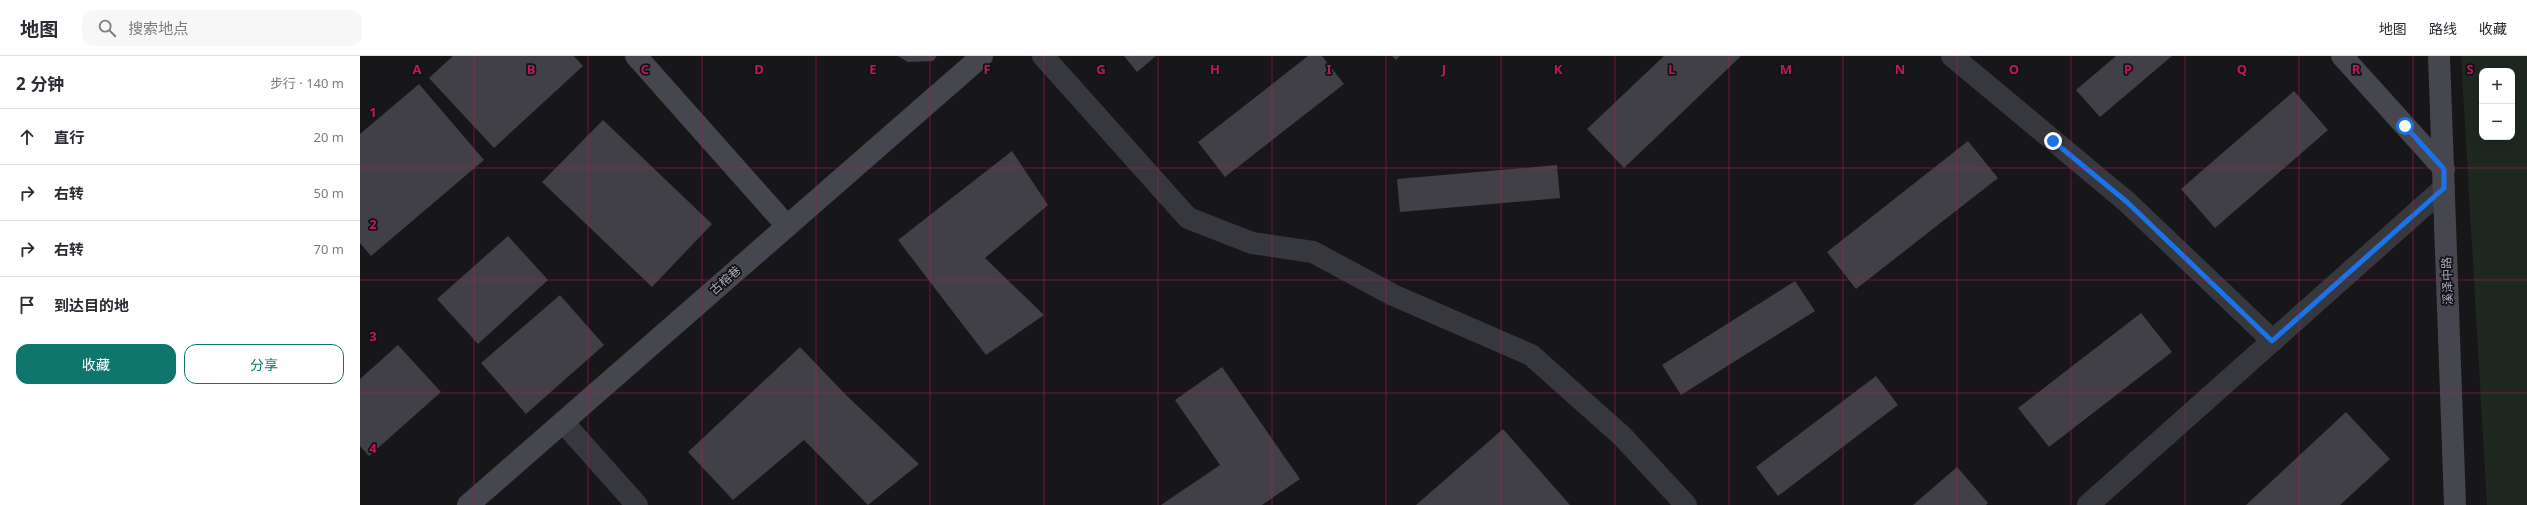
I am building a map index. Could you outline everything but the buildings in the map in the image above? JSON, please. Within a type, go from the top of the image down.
[{"type":"street","points":[[636,56],[787,226]]},
{"type":"street","name":"古榕巷","points":[[468,505],[982,56]]},
{"type":"street","points":[[1043,56],[1188,218],[1252,243],[1313,252],[1393,295],[1531,355],[1622,436],[1686,505]]},
{"type":"street","points":[[1952,56],[2127,202],[2272,341]]},
{"type":"street","points":[[2088,505],[2272,341],[2444,178],[2342,56]]},
{"type":"street","name":"溪泽中路","points":[[2439,56],[2455,505]]},
{"type":"street","points":[[563,422],[637,505]]},
{"type":"shaded area","points":[[2461,56],[2527,56],[2527,505],[2487,505]]},
{"type":"route","points":[[2053,141],[2127,202],[2272,341],[2444,188],[2444,169],[2405,126]]}]
